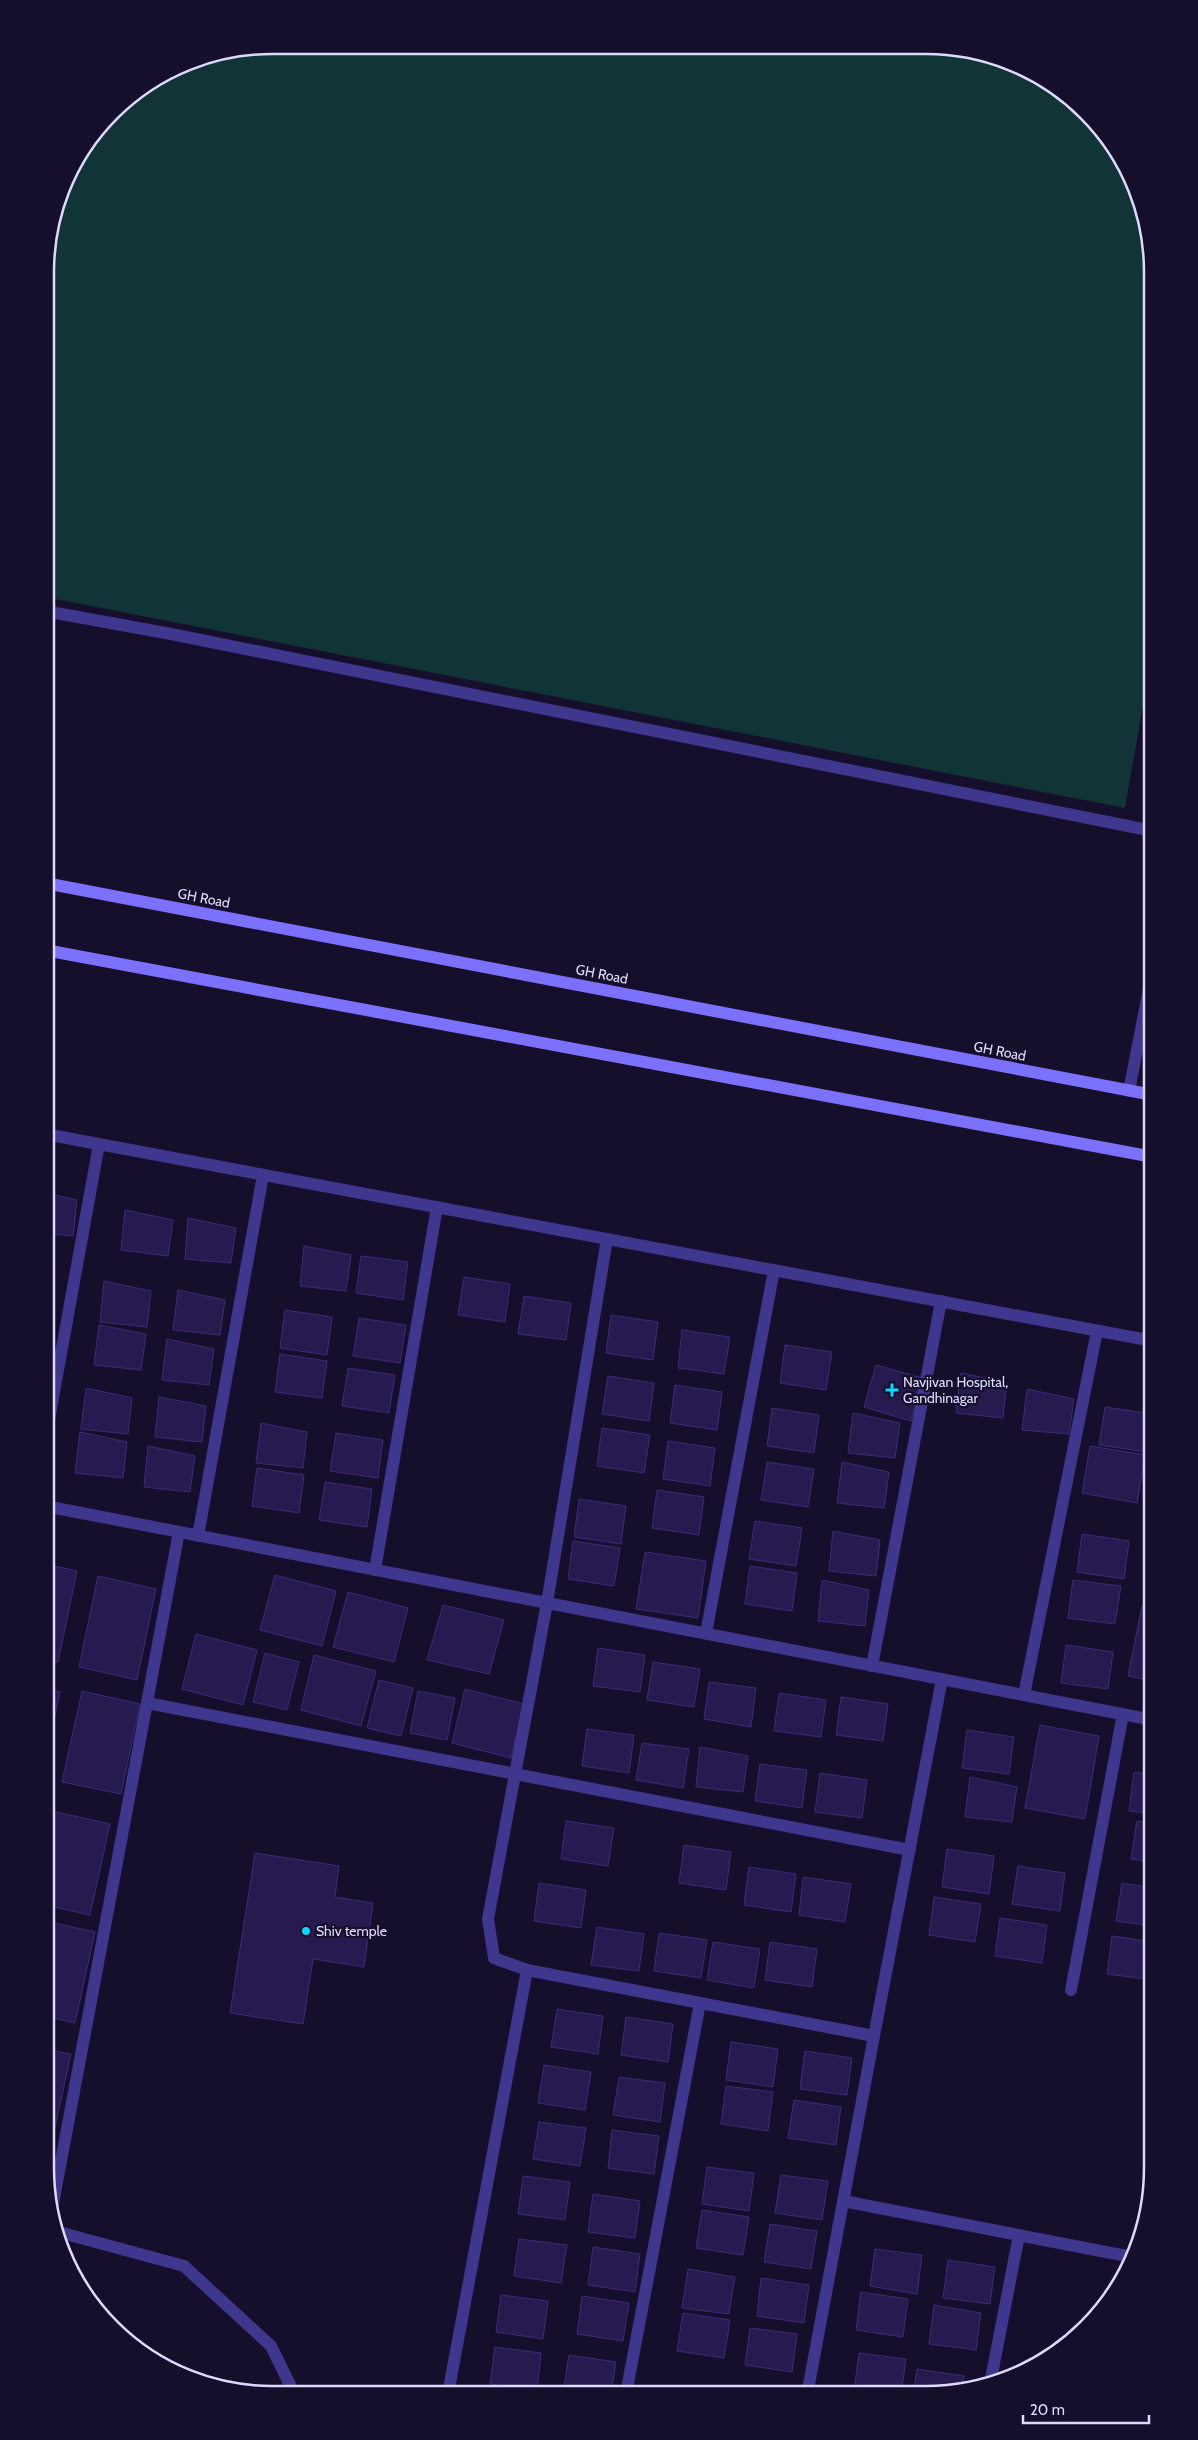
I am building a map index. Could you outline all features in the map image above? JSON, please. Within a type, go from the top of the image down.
[{"type":"main road","name":"GH Road","points":[[54,885],[1144,1094]]},
{"type":"main road","points":[[54,952],[1144,1155]]},
{"type":"street","points":[[54,614],[171,634],[1144,829]]},
{"type":"street","points":[[1129,1091],[1144,1014]]},
{"type":"street","points":[[54,1136],[1144,1339]]},
{"type":"street","points":[[54,1392],[99,1144]]},
{"type":"street","points":[[198,1536],[263,1175]]},
{"type":"street","points":[[375,1570],[437,1207]]},
{"type":"street","points":[[607,1240],[547,1603],[488,1919],[494,1958],[527,1970],[874,2036]]},
{"type":"street","points":[[706,1633],[774,1270]]},
{"type":"street","points":[[872,1666],[941,1301]]},
{"type":"street","points":[[1024,1695],[1096,1331]]},
{"type":"street","points":[[54,1508],[1144,1718]]},
{"type":"street","points":[[55,2192],[179,1532]]},
{"type":"street","points":[[809,2386],[942,1679]]},
{"type":"street","points":[[147,1703],[910,1850]]},
{"type":"street","points":[[1071,1990],[1123,1714]]},
{"type":"street","points":[[449,2386],[527,1970]]},
{"type":"street","points":[[628,2386],[700,2003]]},
{"type":"street","points":[[843,2201],[1126,2256]]},
{"type":"street","points":[[64,2233],[184,2266],[271,2346],[291,2386]]},
{"type":"street","points":[[991,2376],[1019,2235]]},
{"type":"green space","points":[[258,54],[940,54],[983,61],[1010,70],[1035,83],[1070,108],[1090,128],[1115,163],[1128,188],[1137,215],[1144,258],[1144,699],[1125,808],[54,599],[54,258],[61,215],[70,188],[83,163],[108,128],[128,108],[163,83],[188,70],[215,61]]},
{"type":"building","points":[[54,1195],[77,1200],[73,1236],[54,1234]]},
{"type":"building","points":[[125,1210],[173,1220],[168,1256],[121,1250]]},
{"type":"building","points":[[188,1218],[236,1228],[231,1263],[185,1259]]},
{"type":"building","points":[[304,1246],[351,1255],[346,1291],[300,1286]]},
{"type":"building","points":[[361,1256],[408,1262],[403,1300],[356,1293]]},
{"type":"building","points":[[464,1277],[510,1284],[505,1322],[458,1315]]},
{"type":"building","points":[[104,1281],[151,1291],[147,1327],[100,1322]]},
{"type":"building","points":[[178,1290],[225,1300],[220,1335],[173,1330]]},
{"type":"building","points":[[524,1296],[571,1303],[566,1340],[518,1334]]},
{"type":"building","points":[[285,1310],[332,1317],[327,1355],[280,1348]]},
{"type":"building","points":[[611,1315],[658,1322],[653,1360],[606,1353]]},
{"type":"building","points":[[359,1318],[406,1325],[400,1363],[353,1356]]},
{"type":"building","points":[[99,1325],[146,1334],[141,1370],[94,1365]]},
{"type":"building","points":[[682,1330],[730,1337],[724,1374],[678,1368]]},
{"type":"building","points":[[167,1339],[214,1349],[209,1385],[162,1380]]},
{"type":"building","points":[[785,1345],[832,1352],[826,1390],[780,1383]]},
{"type":"building","points":[[280,1354],[327,1361],[322,1398],[275,1392]]},
{"type":"building","points":[[876,1365],[922,1378],[911,1421],[864,1407]]},
{"type":"building","points":[[348,1368],[395,1375],[389,1413],[342,1406]]},
{"type":"building","points":[[961,1373],[1007,1383],[1003,1418],[956,1413]]},
{"type":"building","points":[[608,1376],[654,1383],[649,1421],[602,1414]]},
{"type":"building","points":[[675,1385],[722,1392],[717,1430],[670,1423]]},
{"type":"building","points":[[86,1388],[132,1398],[128,1434],[81,1429]]},
{"type":"building","points":[[1027,1389],[1074,1399],[1069,1434],[1022,1430]]},
{"type":"building","points":[[159,1397],[206,1406],[202,1442],[155,1437]]},
{"type":"building","points":[[1105,1407],[1144,1413],[1144,1452],[1099,1445]]},
{"type":"building","points":[[772,1408],[819,1415],[814,1453],[767,1446]]},
{"type":"building","points":[[853,1413],[900,1423],[895,1458],[848,1453]]},
{"type":"building","points":[[261,1423],[307,1432],[303,1468],[256,1463]]},
{"type":"building","points":[[602,1428],[650,1435],[644,1473],[597,1466]]},
{"type":"building","points":[[80,1432],[127,1442],[123,1478],[75,1473]]},
{"type":"building","points":[[336,1433],[383,1440],[378,1478],[330,1471]]},
{"type":"building","points":[[668,1441],[715,1448],[710,1486],[663,1479]]},
{"type":"building","points":[[148,1446],[195,1456],[190,1492],[144,1487]]},
{"type":"building","points":[[1090,1446],[1144,1455],[1137,1503],[1082,1493]]},
{"type":"building","points":[[767,1462],[814,1469],[808,1507],[761,1500]]},
{"type":"building","points":[[842,1462],[889,1472],[884,1508],[837,1503]]},
{"type":"building","points":[[257,1468],[304,1475],[299,1513],[252,1506]]},
{"type":"building","points":[[325,1482],[372,1489],[367,1527],[319,1520]]},
{"type":"building","points":[[657,1490],[704,1497],[699,1535],[652,1528]]},
{"type":"building","points":[[579,1499],[626,1506],[621,1544],[574,1537]]},
{"type":"building","points":[[755,1521],[802,1528],[796,1566],[749,1559]]},
{"type":"building","points":[[833,1531],[880,1540],[876,1576],[829,1571]]},
{"type":"building","points":[[1082,1534],[1129,1541],[1124,1579],[1077,1572]]},
{"type":"building","points":[[573,1541],[620,1548],[614,1586],[568,1579]]},
{"type":"building","points":[[645,1552],[706,1561],[698,1618],[636,1609]]},
{"type":"building","points":[[54,1566],[77,1571],[58,1662],[54,1661]]},
{"type":"building","points":[[750,1566],[797,1573],[792,1611],[745,1604]]},
{"type":"building","points":[[275,1575],[336,1591],[322,1646],[260,1630]]},
{"type":"building","points":[[98,1576],[156,1589],[137,1680],[79,1667]]},
{"type":"building","points":[[822,1580],[869,1590],[865,1626],[818,1621]]},
{"type":"building","points":[[1073,1580],[1121,1586],[1115,1624],[1068,1618]]},
{"type":"building","points":[[348,1592],[408,1608],[394,1662],[333,1647]]},
{"type":"building","points":[[443,1605],[504,1620],[489,1674],[427,1660]]},
{"type":"building","points":[[1142,1606],[1144,1607],[1144,1679],[1128,1676]]},
{"type":"building","points":[[196,1634],[257,1650],[243,1705],[182,1689]]},
{"type":"building","points":[[1066,1645],[1113,1652],[1108,1689],[1061,1683]]},
{"type":"building","points":[[598,1648],[645,1655],[640,1692],[593,1686]]},
{"type":"building","points":[[265,1653],[299,1662],[287,1710],[253,1702]]},
{"type":"building","points":[[314,1655],[376,1671],[361,1726],[301,1710]]},
{"type":"building","points":[[653,1662],[700,1669],[694,1707],[647,1700]]},
{"type":"building","points":[[379,1680],[413,1688],[401,1736],[367,1728]]},
{"type":"building","points":[[709,1682],[756,1688],[751,1727],[704,1719]]},
{"type":"building","points":[[465,1689],[524,1704],[511,1758],[452,1743]]},
{"type":"building","points":[[54,1691],[60,1692],[54,1720]]},
{"type":"building","points":[[82,1691],[140,1704],[121,1794],[62,1782]]},
{"type":"building","points":[[418,1691],[455,1698],[447,1740],[410,1733]]},
{"type":"building","points":[[779,1693],[826,1700],[821,1737],[774,1731]]},
{"type":"building","points":[[841,1697],[888,1704],[883,1741],[836,1735]]},
{"type":"building","points":[[1040,1725],[1099,1736],[1085,1819],[1025,1808]]},
{"type":"building","points":[[587,1729],[634,1735],[629,1773],[582,1766]]},
{"type":"building","points":[[967,1730],[1014,1737],[1009,1774],[962,1768]]},
{"type":"building","points":[[642,1743],[689,1749],[683,1788],[636,1780]]},
{"type":"building","points":[[700,1747],[748,1756],[743,1792],[696,1787]]},
{"type":"building","points":[[760,1764],[807,1770],[802,1808],[755,1801]]},
{"type":"building","points":[[1134,1772],[1144,1774],[1144,1813],[1129,1811]]},
{"type":"building","points":[[820,1773],[867,1780],[862,1818],[815,1812]]},
{"type":"building","points":[[970,1777],[1017,1787],[1012,1822],[965,1817]]},
{"type":"building","points":[[54,1811],[110,1824],[90,1915],[54,1907]]},
{"type":"building","points":[[566,1821],[614,1828],[608,1866],[561,1859]]},
{"type":"building","points":[[1137,1821],[1144,1822],[1144,1861],[1131,1859]]},
{"type":"building","points":[[684,1845],[731,1852],[726,1890],[679,1883]]},
{"type":"building","points":[[947,1849],[994,1856],[989,1894],[942,1887]]},
{"type":"building","name":"Shiv temple","points":[[255,1853],[339,1866],[335,1897],[373,1903],[364,1967],[313,1959],[303,2024],[230,2013]]},
{"type":"building","points":[[1018,1866],[1065,1873],[1060,1911],[1012,1904]]},
{"type":"building","points":[[749,1867],[796,1874],[791,1912],[744,1905]]},
{"type":"building","points":[[803,1877],[851,1884],[845,1922],[799,1915]]},
{"type":"building","points":[[539,1883],[586,1890],[581,1928],[534,1921]]},
{"type":"building","points":[[1122,1883],[1144,1887],[1144,1925],[1116,1921]]},
{"type":"building","points":[[934,1897],[981,1904],[975,1942],[929,1935]]},
{"type":"building","points":[[1000,1918],[1047,1925],[1042,1963],[995,1956]]},
{"type":"building","points":[[54,1923],[95,1932],[75,2023],[54,2018]]},
{"type":"building","points":[[597,1927],[644,1934],[639,1971],[591,1965]]},
{"type":"building","points":[[659,1933],[707,1940],[701,1978],[654,1971]]},
{"type":"building","points":[[1112,1936],[1144,1941],[1144,1979],[1107,1974]]},
{"type":"building","points":[[713,1942],[760,1949],[754,1988],[707,1980]]},
{"type":"building","points":[[770,1942],[817,1949],[812,1987],[765,1980]]},
{"type":"building","points":[[557,2009],[603,2016],[598,2054],[551,2047]]},
{"type":"building","points":[[626,2017],[673,2024],[668,2062],[621,2055]]},
{"type":"building","points":[[731,2042],[778,2049],[773,2087],[726,2080]]},
{"type":"building","points":[[54,2051],[71,2054],[54,2131]]},
{"type":"building","points":[[805,2051],[852,2058],[847,2095],[800,2089]]},
{"type":"building","points":[[544,2065],[591,2072],[585,2110],[538,2103]]},
{"type":"building","points":[[619,2077],[665,2083],[660,2122],[613,2115]]},
{"type":"building","points":[[726,2086],[773,2092],[768,2131],[721,2124]]},
{"type":"building","points":[[794,2100],[841,2107],[836,2145],[788,2138]]},
{"type":"building","points":[[539,2122],[586,2128],[580,2166],[533,2159]]},
{"type":"building","points":[[612,2130],[659,2136],[654,2174],[608,2168]]},
{"type":"building","points":[[707,2167],[754,2173],[749,2211],[702,2204]]},
{"type":"building","points":[[781,2175],[828,2181],[822,2220],[775,2213]]},
{"type":"building","points":[[523,2176],[570,2182],[565,2220],[518,2214]]},
{"type":"building","points":[[593,2194],[640,2201],[635,2238],[588,2232]]},
{"type":"building","points":[[702,2210],[749,2217],[743,2255],[696,2248]]},
{"type":"building","points":[[770,2224],[817,2231],[811,2269],[764,2262]]},
{"type":"building","points":[[519,2239],[567,2245],[561,2283],[514,2276]]},
{"type":"building","points":[[593,2247],[640,2254],[635,2292],[588,2285]]},
{"type":"building","points":[[875,2249],[922,2255],[917,2294],[870,2286]]},
{"type":"building","points":[[948,2260],[995,2267],[990,2304],[943,2298]]},
{"type":"building","points":[[688,2269],[735,2277],[729,2314],[682,2308]]},
{"type":"building","points":[[761,2278],[809,2285],[804,2323],[757,2316]]},
{"type":"building","points":[[861,2292],[908,2299],[903,2337],[856,2330]]},
{"type":"building","points":[[501,2295],[548,2301],[543,2339],[496,2332]]},
{"type":"building","points":[[582,2296],[629,2303],[623,2341],[577,2334]]},
{"type":"building","points":[[934,2305],[981,2313],[976,2350],[929,2344]]},
{"type":"building","points":[[683,2313],[730,2320],[724,2358],[677,2351]]},
{"type":"building","points":[[750,2328],[797,2334],[792,2372],[745,2365]]},
{"type":"building","points":[[495,2347],[541,2353],[538,2386],[490,2384]]},
{"type":"building","points":[[859,2353],[906,2359],[902,2386],[855,2386]]},
{"type":"building","points":[[569,2355],[616,2362],[612,2386],[564,2386]]},
{"type":"building","points":[[917,2369],[964,2376],[963,2383],[940,2386],[914,2386]]},
{"type":"place","name":"Navjivan Hospital, Gandhinagar","points":[[892,1390]]},
{"type":"place","name":"Shiv temple","points":[[306,1931]]}]
